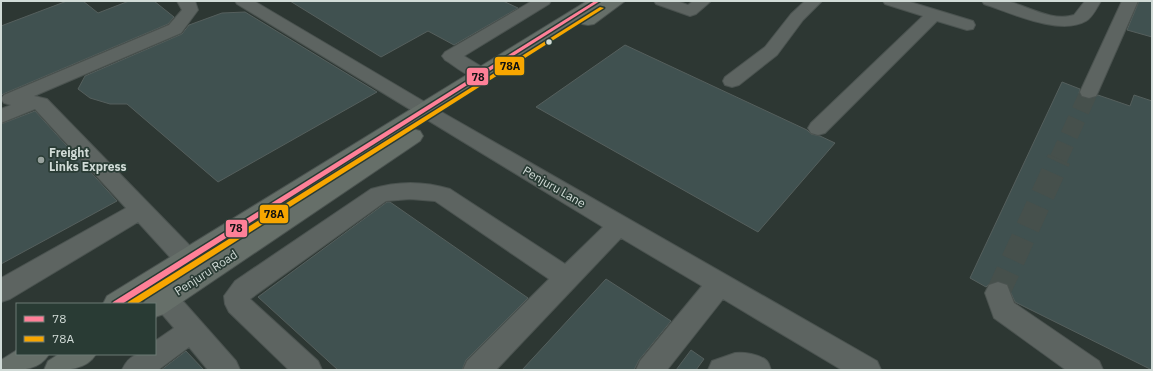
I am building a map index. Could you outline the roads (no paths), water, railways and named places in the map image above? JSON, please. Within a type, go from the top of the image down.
[{"type":"main road","name":"Penjuru Road","points":[[160,303],[431,115],[481,74],[598,1]]},
{"type":"main road","name":"Penjuru Road","points":[[118,303],[187,259],[431,115],[617,1]]},
{"type":"main road","points":[[10,370],[34,355]]},
{"type":"main road","points":[[58,370],[80,355]]},
{"type":"street","points":[[1,104],[175,29],[190,10],[188,3],[185,1]]},
{"type":"street","name":"Penjuru Lane","points":[[243,1],[431,115],[867,370]]},
{"type":"street","points":[[481,74],[451,56],[543,1]]},
{"type":"street","points":[[662,1],[690,10],[703,1]]},
{"type":"street","points":[[732,81],[771,51],[797,17],[814,1]]},
{"type":"street","points":[[891,1],[967,25]]},
{"type":"street","points":[[990,1],[1063,21],[1078,19],[1084,15],[1093,1]]},
{"type":"street","points":[[1089,92],[1130,1]]},
{"type":"street","points":[[818,128],[934,15]]},
{"type":"street","points":[[1,117],[34,102],[40,103],[187,259]]},
{"type":"street","points":[[308,370],[238,304],[238,296],[244,288],[378,195],[387,192],[430,192],[442,195],[567,278]]},
{"type":"street","points":[[1,291],[141,210]]},
{"type":"street","points":[[477,370],[619,225]]},
{"type":"street","points":[[650,370],[702,304],[720,285]]},
{"type":"street","points":[[998,293],[1003,310],[1090,370]]},
{"type":"street","points":[[160,303],[192,330],[226,370]]},
{"type":"street","points":[[136,370],[192,330]]},
{"type":"street","points":[[722,370],[728,366],[752,367],[757,370]]},
{"type":"tunnel","points":[[1058,160],[1089,92]]},
{"type":"tunnel","points":[[998,293],[1059,159]]},
{"type":"place","name":"Freight Links Express","points":[[41,160]]}]
